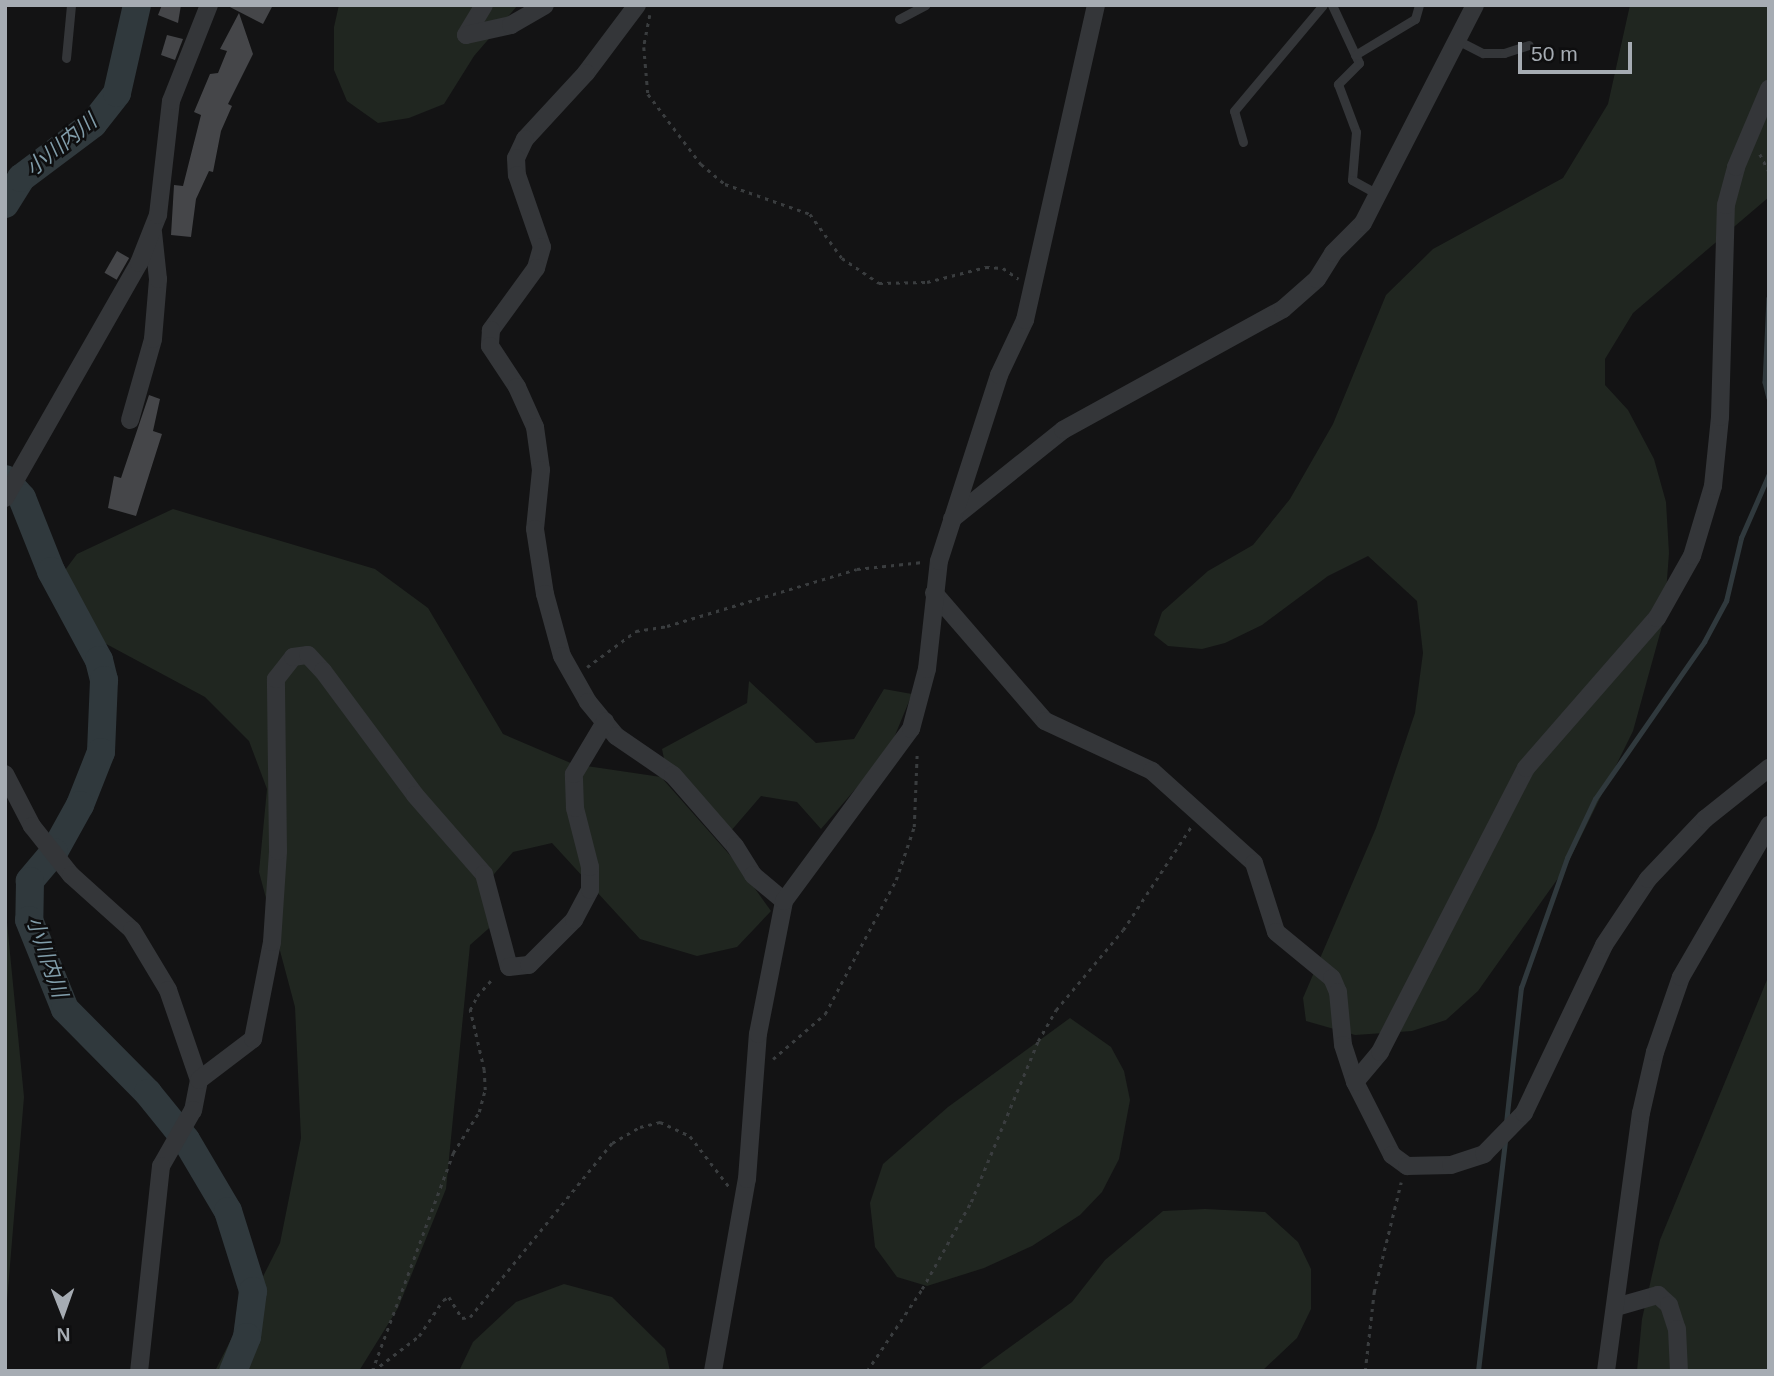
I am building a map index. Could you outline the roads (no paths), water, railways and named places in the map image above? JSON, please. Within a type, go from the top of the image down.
[{"type":"street","points":[[5,498],[139,263],[153,229],[163,186],[171,101],[209,5]]},
{"type":"street","points":[[484,5],[466,36],[510,25],[545,5]]},
{"type":"street","points":[[713,1371],[742,1200],[755,1069],[784,901],[911,729],[927,669],[939,561],[999,375],[1025,320],[1030,287],[1096,5]]},
{"type":"street","points":[[952,519],[1063,430],[1283,309],[1317,279],[1333,253],[1363,223],[1475,5]]},
{"type":"street","points":[[645,6],[525,139],[516,158],[517,175],[542,247],[536,268],[491,330],[489,346],[517,387],[535,427],[541,470],[535,529],[545,594],[562,656],[616,736],[673,775],[735,846],[753,875],[784,901]]},
{"type":"street","points":[[1355,1082],[1386,1040],[1526,768],[1657,618],[1692,556],[1713,486],[1720,417],[1726,205],[1735,167],[1769,89]]},
{"type":"street","points":[[130,421],[153,339],[159,279],[153,229]]},
{"type":"street","points":[[934,593],[1045,721],[1152,771],[1254,863],[1276,932],[1332,978],[1338,992],[1343,1045],[1355,1082],[1392,1155],[1407,1166],[1451,1165],[1484,1154],[1524,1114],[1604,945],[1648,879],[1705,819],[1769,768]]},
{"type":"street","points":[[199,1080],[253,1039],[274,916],[276,679],[293,657],[309,656],[323,671],[415,795],[484,874],[509,967],[529,965],[574,920],[590,890],[590,867],[575,808],[574,774],[605,722]]},
{"type":"street","points":[[5,775],[32,826],[71,875],[132,930],[168,990],[199,1080],[193,1110],[161,1166],[139,1371]]},
{"type":"street","points":[[1606,1371],[1642,1113],[1655,1052],[1681,977],[1769,825]]},
{"type":"street","points":[[1616,1307],[1658,1295],[1670,1305],[1677,1329],[1679,1371]]},
{"type":"lane","points":[[66,58],[71,5]]},
{"type":"lane","points":[[900,19],[925,5]]},
{"type":"lane","points":[[1243,142],[1234,111],[1323,5]]},
{"type":"lane","points":[[1332,5],[1359,63],[1338,84],[1356,132],[1352,180],[1377,194]]},
{"type":"lane","points":[[1355,55],[1415,19],[1419,5]]},
{"type":"lane","points":[[1457,40],[1483,52],[1504,53],[1529,45]]},
{"type":"waterway","name":"小川内川","points":[[5,204],[21,178],[93,124],[117,93],[137,5]]},
{"type":"waterway","points":[[1769,298],[1765,382],[1769,398]]},
{"type":"waterway","points":[[1506,1123],[1521,988],[1567,858],[1595,799],[1704,642],[1726,601],[1741,538],[1769,474]]},
{"type":"waterway","name":"小川内川","points":[[5,479],[22,498],[51,571],[99,660],[104,680],[101,752],[80,805],[54,852],[30,881],[29,920],[65,1009],[148,1093],[186,1140],[228,1211],[253,1291],[247,1337],[233,1371]]},
{"type":"waterway","points":[[1478,1371],[1505,1142]]}]
